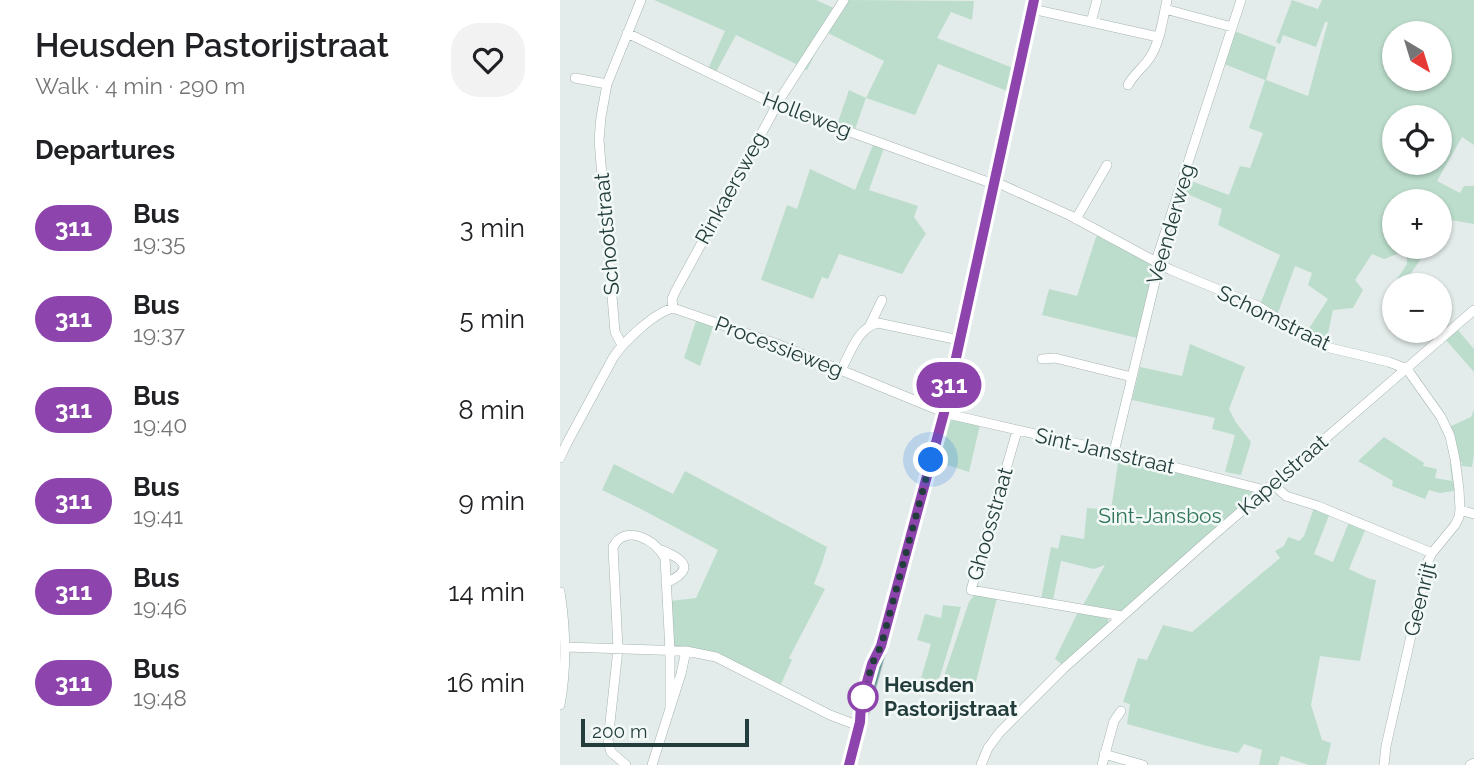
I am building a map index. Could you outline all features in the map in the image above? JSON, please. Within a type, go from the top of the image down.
[{"type":"main road","points":[[849,765],[944,413],[1033,4]]},
{"type":"street","name":"Schootstraat","points":[[622,345],[615,332],[599,140],[607,84],[641,0]]},
{"type":"street","name":"Rinkaersweg","points":[[674,308],[672,299],[675,292],[776,105],[844,0]]},
{"type":"street","points":[[1091,22],[1097,0]]},
{"type":"street","name":"Veenderweg","points":[[1114,452],[1158,269],[1157,258],[1241,0]]},
{"type":"street","points":[[1033,4],[1091,22],[1158,37]]},
{"type":"street","points":[[1128,85],[1151,57],[1166,4],[1231,27]]},
{"type":"street","name":"Holleweg","points":[[627,33],[776,105],[994,183]]},
{"type":"street","points":[[575,78],[607,84]]},
{"type":"street","points":[[1076,219],[1107,165]]},
{"type":"street","name":"Schomstraat","points":[[994,183],[1076,219],[1189,279],[1258,306],[1326,347],[1407,369]]},
{"type":"street","points":[[841,370],[882,300]]},
{"type":"street","points":[[562,449],[622,345],[665,311],[674,308]]},
{"type":"street","name":"Processieweg","points":[[674,308],[777,344],[944,413]]},
{"type":"street","name":"Kapelstraat","points":[[1452,329],[1474,310]]},
{"type":"street","points":[[870,324],[878,323],[959,340]]},
{"type":"street","name":"Kapelstraat","points":[[981,765],[988,748],[1000,732],[1063,669],[1437,343]]},
{"type":"street","points":[[1042,359],[1055,358],[1132,377]]},
{"type":"street","points":[[1407,369],[1441,417],[1450,436],[1460,510],[1474,514]]},
{"type":"street","name":"Sint-Jansstraat","points":[[944,413],[1269,487],[1432,553]]},
{"type":"street","name":"Ghoosstraat","points":[[1017,431],[971,590],[1122,616]]},
{"type":"street","name":"Geenrijt","points":[[1384,765],[1386,746],[1432,553],[1455,525],[1460,510]]},
{"type":"street","points":[[626,765],[611,752],[608,741],[618,649],[613,547],[616,540],[631,534],[680,558],[683,570],[680,576],[666,583]]},
{"type":"street","points":[[661,550],[665,558],[670,707]]},
{"type":"street","points":[[560,592],[566,647],[560,705]]},
{"type":"street","points":[[566,647],[704,654],[724,660],[830,715],[860,724]]},
{"type":"street","points":[[652,765],[686,652]]},
{"type":"street","points":[[1102,765],[1114,721],[1121,711]]},
{"type":"street","points":[[1104,754],[1143,765]]},
{"type":"green space","points":[[654,0],[816,0],[836,9],[798,65],[736,35],[716,72],[708,69],[725,31]]},
{"type":"green space","points":[[847,0],[974,1],[972,20],[951,12],[937,38],[1013,68],[1007,91],[938,64],[915,115],[866,98],[884,61],[826,32],[807,70],[801,68]]},
{"type":"green space","points":[[1292,0],[1318,9],[1322,0],[1474,0],[1474,145],[1462,137],[1452,155],[1452,105],[1382,105],[1382,175],[1440,175],[1437,181],[1460,193],[1464,186],[1474,186],[1474,224],[1452,220],[1452,189],[1382,189],[1382,258],[1372,254],[1355,280],[1363,290],[1353,308],[1333,310],[1326,343],[1306,333],[1328,299],[1308,285],[1312,273],[1295,266],[1278,313],[1261,302],[1280,255],[1218,225],[1222,209],[1183,192],[1188,180],[1229,195],[1240,166],[1250,168],[1263,133],[1249,128],[1265,80],[1224,64],[1234,33],[1276,47],[1266,80],[1308,96],[1328,22],[1325,22],[1316,47],[1283,35],[1280,44],[1276,42]]},
{"type":"green space","points":[[849,90],[866,98],[854,132],[837,125]]},
{"type":"green space","points":[[873,145],[884,148],[869,190],[918,206],[914,217],[926,234],[902,274],[839,254],[828,279],[822,277],[813,299],[761,280],[787,205],[797,209],[810,169],[855,190]]},
{"type":"green space","points":[[1099,235],[1155,266],[1137,338],[1042,315],[1049,289],[1077,296],[1096,237]]},
{"type":"green space","points":[[1407,259],[1421,259],[1411,273],[1401,273]]},
{"type":"green space","points":[[697,318],[714,324],[700,366],[684,358]]},
{"type":"green space","points":[[1457,329],[1474,349],[1474,372],[1449,343],[1452,343],[1452,333]]},
{"type":"green space","points":[[1190,344],[1245,367],[1229,409],[1251,442],[1241,475],[1225,472],[1235,435],[1212,429],[1215,418],[1132,400],[1140,367],[1182,376]]},
{"type":"green space","points":[[1474,410],[1472,467],[1461,466],[1462,462],[1459,462],[1449,427],[1471,417]]},
{"type":"green space","points":[[954,420],[980,425],[969,472],[938,462],[947,425]]},
{"type":"green space","points":[[1384,437],[1424,463],[1423,466],[1437,469],[1435,478],[1452,481],[1450,464],[1453,464],[1456,493],[1429,490],[1425,499],[1392,486],[1393,481],[1358,461]]},
{"type":"green space","name":"Sint-Jansbos","points":[[1119,456],[1252,491],[1252,496],[1123,612],[1082,607],[1105,565],[1094,569],[1061,561],[1053,600],[1041,599],[1051,547],[1058,549],[1061,535],[1084,539],[1087,508],[1111,510]]},
{"type":"green space","points":[[614,464],[673,494],[685,471],[827,547],[814,584],[825,589],[789,658],[792,660],[780,686],[734,662],[674,646],[670,601],[696,598],[718,550],[602,490]]},
{"type":"green space","points":[[1314,508],[1330,513],[1314,554],[1333,562],[1349,522],[1366,528],[1349,569],[1376,580],[1360,661],[1320,656],[1311,705],[1322,740],[1331,743],[1326,765],[1309,765],[1281,756],[1278,765],[1259,765],[1262,750],[1244,744],[1238,753],[1127,724],[1130,704],[1123,702],[1138,658],[1147,660],[1163,625],[1192,632],[1280,558],[1275,551],[1284,546],[1288,537],[1299,541],[1304,536]]},
{"type":"green space","points":[[975,594],[997,598],[976,682],[944,676],[969,602]]},
{"type":"green space","points":[[943,605],[961,607],[939,678],[933,681],[921,678],[931,644],[917,640],[925,614],[941,618]]},
{"type":"green space","points":[[1078,612],[1105,617],[1108,619],[1108,625],[1064,666],[1055,659]]},
{"type":"bus line","name":"311","points":[[849,765],[860,722],[861,704],[872,664],[881,646],[944,413],[1034,0]]},
{"type":"place","name":"Heusden Pastorijstraat","points":[[863,697]]},
{"type":"route","points":[[863,697],[872,664],[881,646],[931,460]]}]
